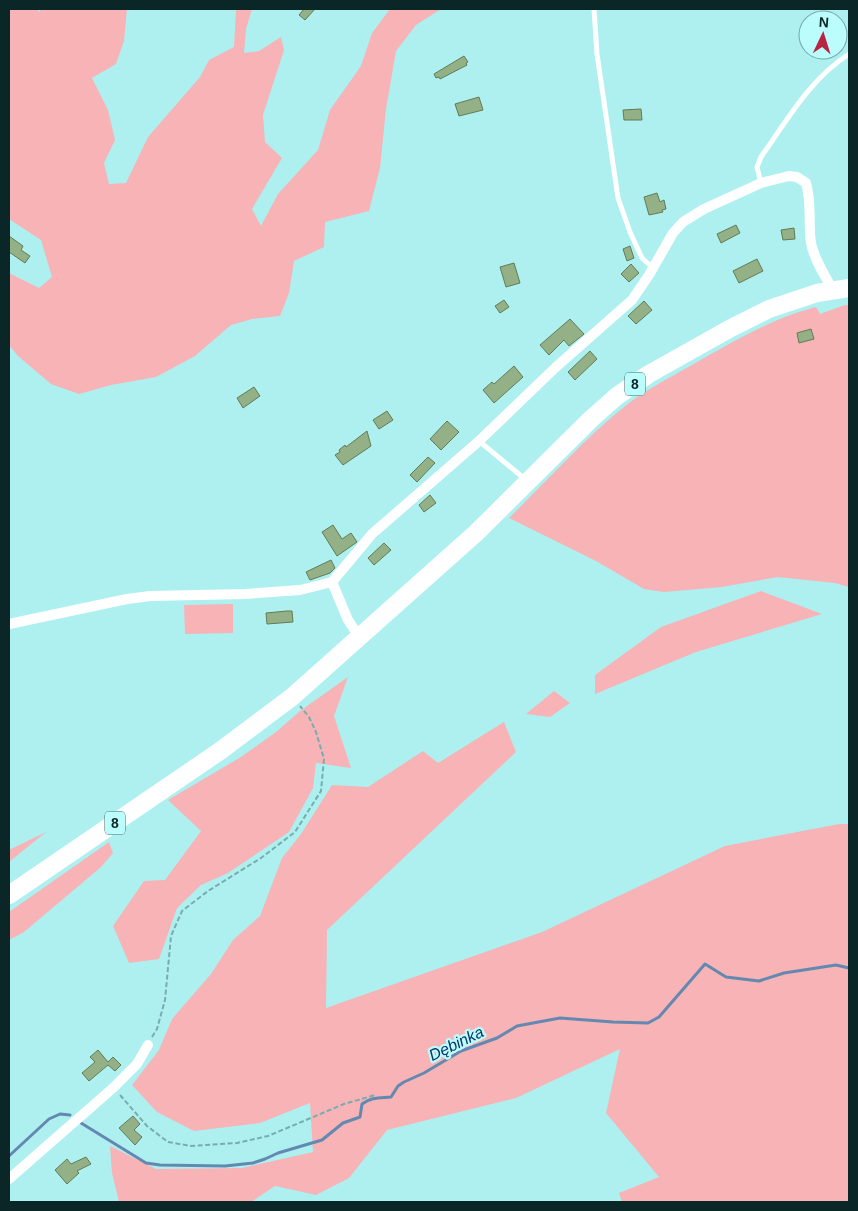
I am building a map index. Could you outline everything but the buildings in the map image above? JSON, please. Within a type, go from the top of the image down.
[{"type":"highway","name":"8","points":[[9,895],[220,750],[292,697],[476,533],[610,402],[649,374],[769,309],[800,298],[841,289]]},
{"type":"street","points":[[9,624],[150,596],[245,594],[300,590],[332,582],[372,534],[479,441],[556,367],[632,300],[672,234],[683,222],[704,208],[761,183],[789,176],[797,177],[806,183],[810,200],[812,245],[841,289]]},
{"type":"street","points":[[332,582],[348,620],[360,638]]},
{"type":"street","points":[[9,1179],[113,1088],[137,1064],[148,1044]]},
{"type":"lane","points":[[594,9],[596,54],[618,198],[642,258],[652,268]]},
{"type":"lane","points":[[761,183],[757,167],[807,91],[834,64],[849,54]]},
{"type":"lane","points":[[479,441],[528,482]]},
{"type":"path","points":[[148,1044],[156,1029],[165,1000],[171,936],[182,911],[208,891],[261,858],[295,832],[321,791],[324,760],[316,732],[310,717],[292,697]]},
{"type":"path","points":[[113,1088],[154,1132],[168,1142],[191,1146],[237,1143],[268,1136],[344,1104],[375,1095]]},
{"type":"shaded area","points":[[9,9],[37,9],[39,12],[42,9],[127,9],[124,41],[116,64],[92,78],[108,110],[115,140],[104,163],[109,184],[126,183],[148,137],[200,77],[209,60],[234,47],[236,9],[252,9],[246,29],[244,53],[259,51],[281,37],[284,50],[263,115],[265,142],[282,158],[252,209],[261,226],[278,194],[318,150],[330,110],[361,66],[372,33],[390,9],[441,9],[416,25],[396,51],[386,109],[380,168],[369,211],[325,222],[324,247],[294,261],[289,293],[280,316],[252,319],[231,325],[195,356],[156,377],[111,385],[79,394],[51,384],[18,356],[9,345],[9,273],[39,288],[52,277],[41,240],[9,219]]},
{"type":"shaded area","points":[[849,305],[849,587],[835,583],[778,577],[722,587],[664,592],[644,589],[596,561],[509,518],[594,433],[624,407],[649,390],[737,339],[784,317],[816,307],[820,314]]},
{"type":"shaded area","points":[[761,591],[822,614],[696,652],[595,694],[595,675],[661,627]]},
{"type":"shaded area","points":[[233,604],[233,633],[185,634],[184,605]]},
{"type":"shaded area","points":[[348,677],[334,716],[351,768],[316,763],[313,788],[289,832],[228,873],[201,885],[177,908],[159,959],[129,963],[113,926],[144,881],[165,880],[201,831],[168,800],[241,757],[276,732],[300,711]]},
{"type":"shaded area","points":[[554,691],[570,703],[550,717],[526,714]]},
{"type":"shaded area","points":[[504,722],[516,752],[327,930],[326,1008],[542,932],[725,846],[839,824],[849,824],[849,1202],[622,1202],[619,1193],[659,1177],[606,1113],[620,1049],[516,1098],[387,1130],[349,1178],[316,1195],[275,1186],[251,1202],[119,1202],[112,1173],[110,1146],[156,1169],[242,1168],[313,1152],[310,1103],[260,1123],[194,1131],[157,1112],[132,1085],[159,1050],[172,1019],[211,974],[233,940],[260,916],[282,858],[301,834],[332,785],[368,787],[423,751],[438,763]]},
{"type":"shaded area","points":[[46,832],[14,858],[9,862],[9,850]]},
{"type":"shaded area","points":[[109,842],[113,853],[101,867],[24,932],[9,940],[9,912]]},
{"type":"waterway","name":"Dębinka","points":[[81,1123],[146,1163],[225,1166],[253,1163],[278,1153],[322,1140],[343,1123],[360,1117],[362,1104],[365,1102],[376,1098],[391,1097],[398,1086],[404,1082],[424,1073],[461,1051],[497,1038],[517,1026],[560,1018],[648,1023],[659,1017],[705,964],[726,977],[759,981],[784,973],[836,965],[849,968]]},
{"type":"waterway","name":"Dębinka","points":[[9,1156],[49,1119],[60,1114],[70,1115]]}]
